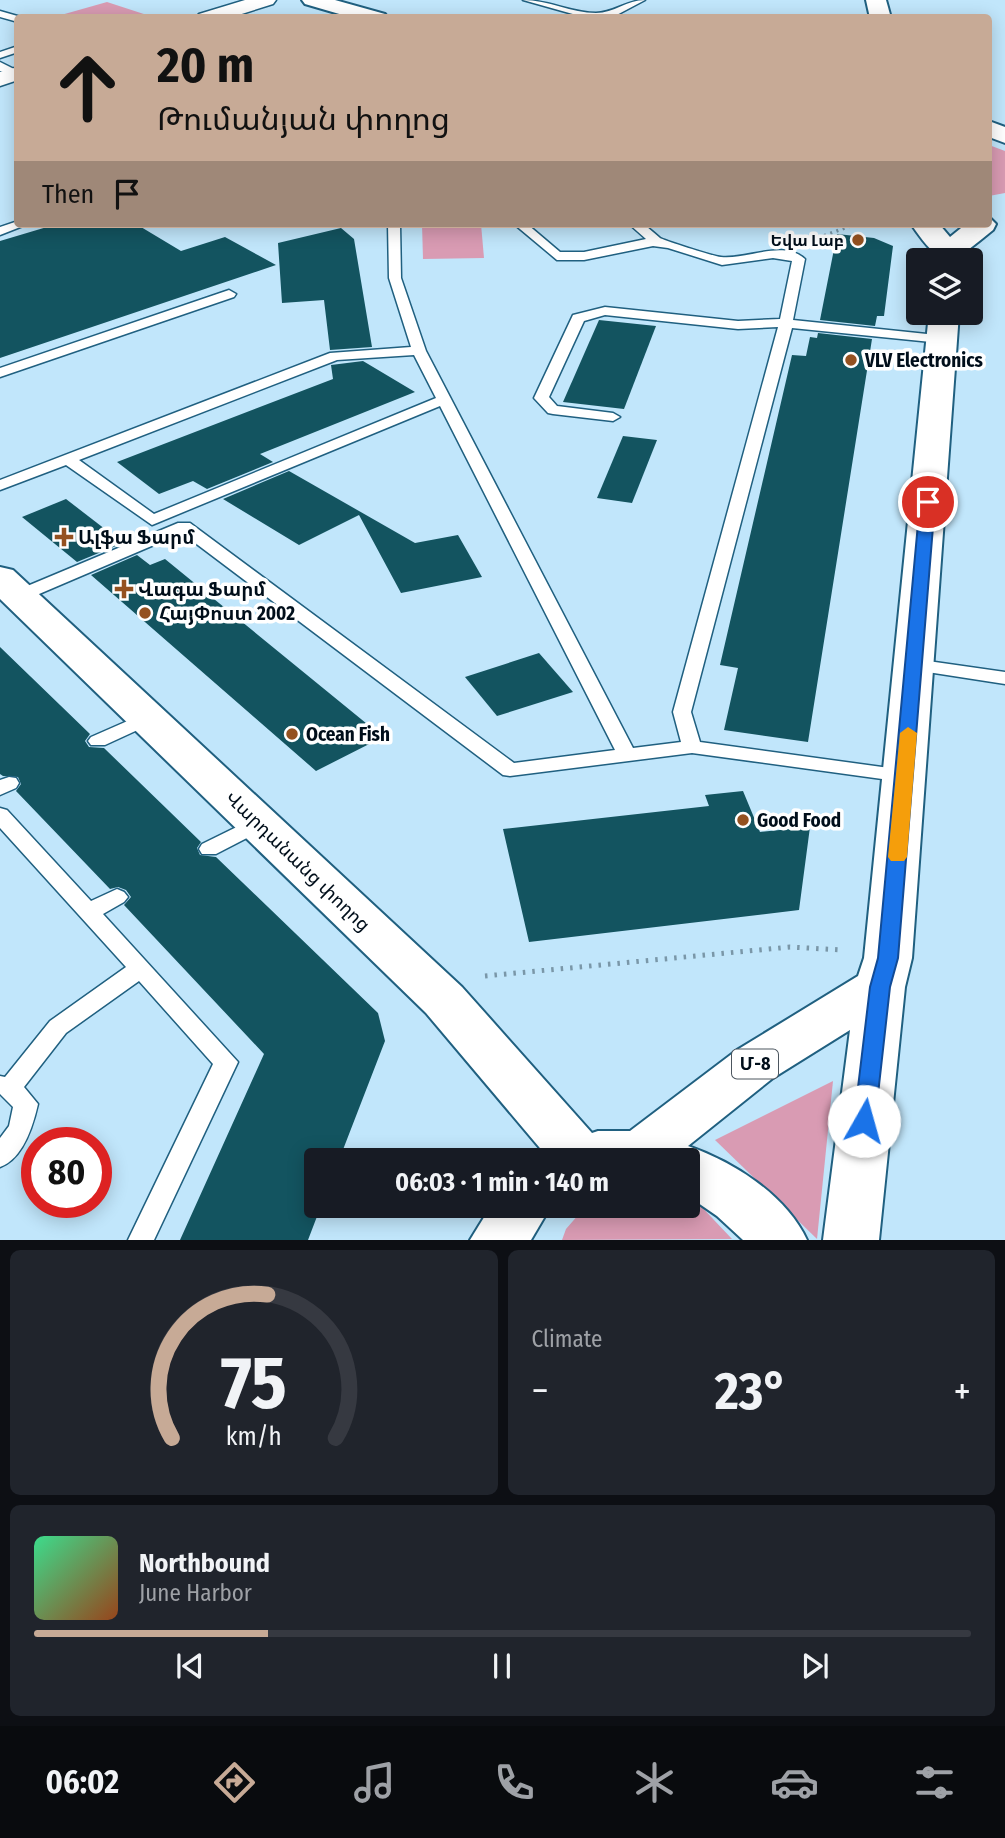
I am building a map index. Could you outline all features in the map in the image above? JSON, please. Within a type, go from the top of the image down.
[{"type":"main road","points":[[312,0],[363,14]]},
{"type":"main road","points":[[927,228],[942,248]]},
{"type":"main road","points":[[956,248],[977,228]]},
{"type":"main road","points":[[851,1240],[880,987],[888,958],[942,326]]},
{"type":"main road","name":"Վարդանանց փողոց","points":[[10,587],[444,1000],[570,1148]]},
{"type":"main road","name":"Մ-8","points":[[674,1148],[755,1064],[880,987]]},
{"type":"main road","points":[[700,1177],[719,1185],[779,1240]]},
{"type":"main road","points":[[498,1240],[514,1218]]},
{"type":"street","points":[[219,14],[266,0]]},
{"type":"lane","points":[[528,0],[584,14]]},
{"type":"lane","points":[[612,14],[640,0]]},
{"type":"lane","points":[[394,228],[394,278],[419,351],[627,755]]},
{"type":"lane","points":[[525,228],[557,256],[583,256],[649,243],[665,243],[719,261],[733,261],[765,253],[787,254],[799,259],[786,323],[682,712],[691,747]]},
{"type":"lane","points":[[640,228],[654,238],[649,243]]},
{"type":"lane","points":[[0,373],[229,293]]},
{"type":"lane","points":[[613,417],[553,410],[541,398],[578,317],[605,311],[738,325],[786,323],[942,326]]},
{"type":"lane","points":[[0,485],[335,356],[419,351]]},
{"type":"lane","points":[[67,459],[152,520],[444,399]]},
{"type":"lane","points":[[10,587],[184,526],[510,769],[691,747],[904,776]]},
{"type":"lane","points":[[914,665],[1005,678]]},
{"type":"lane","points":[[98,741],[148,718]]},
{"type":"lane","points":[[0,815],[226,1062],[141,1240]]},
{"type":"lane","points":[[209,849],[259,823]]},
{"type":"lane","points":[[88,912],[117,897]]},
{"type":"lane","points":[[0,1157],[20,1129],[26,1104],[5,1087],[58,1027],[140,969]]},
{"type":"path","points":[[787,254],[816,238],[844,228]]},
{"type":"path","points":[[485,976],[790,947],[842,950]]},
{"type":"shaded area","points":[[107,2],[144,14],[65,14]]},
{"type":"shaded area","points":[[992,146],[1005,151],[1005,193],[992,195]]},
{"type":"shaded area","points":[[422,228],[481,228],[484,258],[423,259]]},
{"type":"shaded area","points":[[833,1081],[817,1239],[715,1140]]},
{"type":"shaded area","points":[[700,1205],[732,1239],[562,1240],[566,1229],[576,1218],[700,1218]]},
{"type":"building","points":[[44,228],[143,228],[181,251],[225,237],[276,265],[0,358],[0,241]]},
{"type":"building","points":[[341,228],[354,239],[372,347],[330,350],[324,300],[282,303],[278,243]]},
{"type":"building","points":[[837,234],[874,238],[893,246],[884,316],[877,316],[875,326],[820,320]]},
{"type":"building","points":[[599,320],[656,326],[624,409],[563,402]]},
{"type":"building","points":[[818,333],[872,339],[808,742],[724,730],[738,668],[720,665],[792,355],[806,356],[810,337],[817,338]]},
{"type":"building","points":[[363,361],[415,392],[260,454],[273,462],[207,489],[193,481],[159,494],[117,462],[333,379],[331,365]]},
{"type":"building","points":[[623,436],[657,440],[632,503],[597,498]]},
{"type":"building","points":[[289,471],[415,543],[458,535],[482,577],[401,593],[359,515],[299,545],[223,499]]},
{"type":"building","points":[[66,499],[123,543],[77,562],[22,517]]},
{"type":"building","points":[[137,555],[150,565],[165,559],[383,737],[316,771],[91,575]]},
{"type":"building","points":[[0,647],[90,734],[85,741],[89,747],[104,748],[201,842],[197,848],[200,855],[216,857],[378,1013],[385,1041],[344,1148],[304,1148],[304,1218],[316,1218],[308,1240],[180,1240],[264,1054],[124,905],[131,897],[126,890],[118,887],[110,889],[16,791],[21,784],[18,777],[0,774]]},
{"type":"building","points":[[539,653],[573,692],[497,716],[465,677]]},
{"type":"building","points":[[743,791],[760,832],[810,827],[799,910],[529,942],[503,829],[709,806],[705,795]]},
{"type":"slow traffic","points":[[898,857],[908,733]]},
{"type":"place","name":"Եվա Լաբ","points":[[858,240]]},
{"type":"place","name":"VLV Electronics","points":[[851,360]]},
{"type":"place","name":"Ալֆա Ֆարմ","points":[[64,537]]},
{"type":"place","name":"Վագա Ֆարմ","points":[[124,589]]},
{"type":"place","name":"ՀայՓոստ 2002","points":[[145,613]]},
{"type":"place","name":"Ocean Fish","points":[[292,734]]},
{"type":"place","name":"Good Food","points":[[743,820]]},
{"type":"route","points":[[864,1121],[880,987],[888,958],[928,502]]}]
